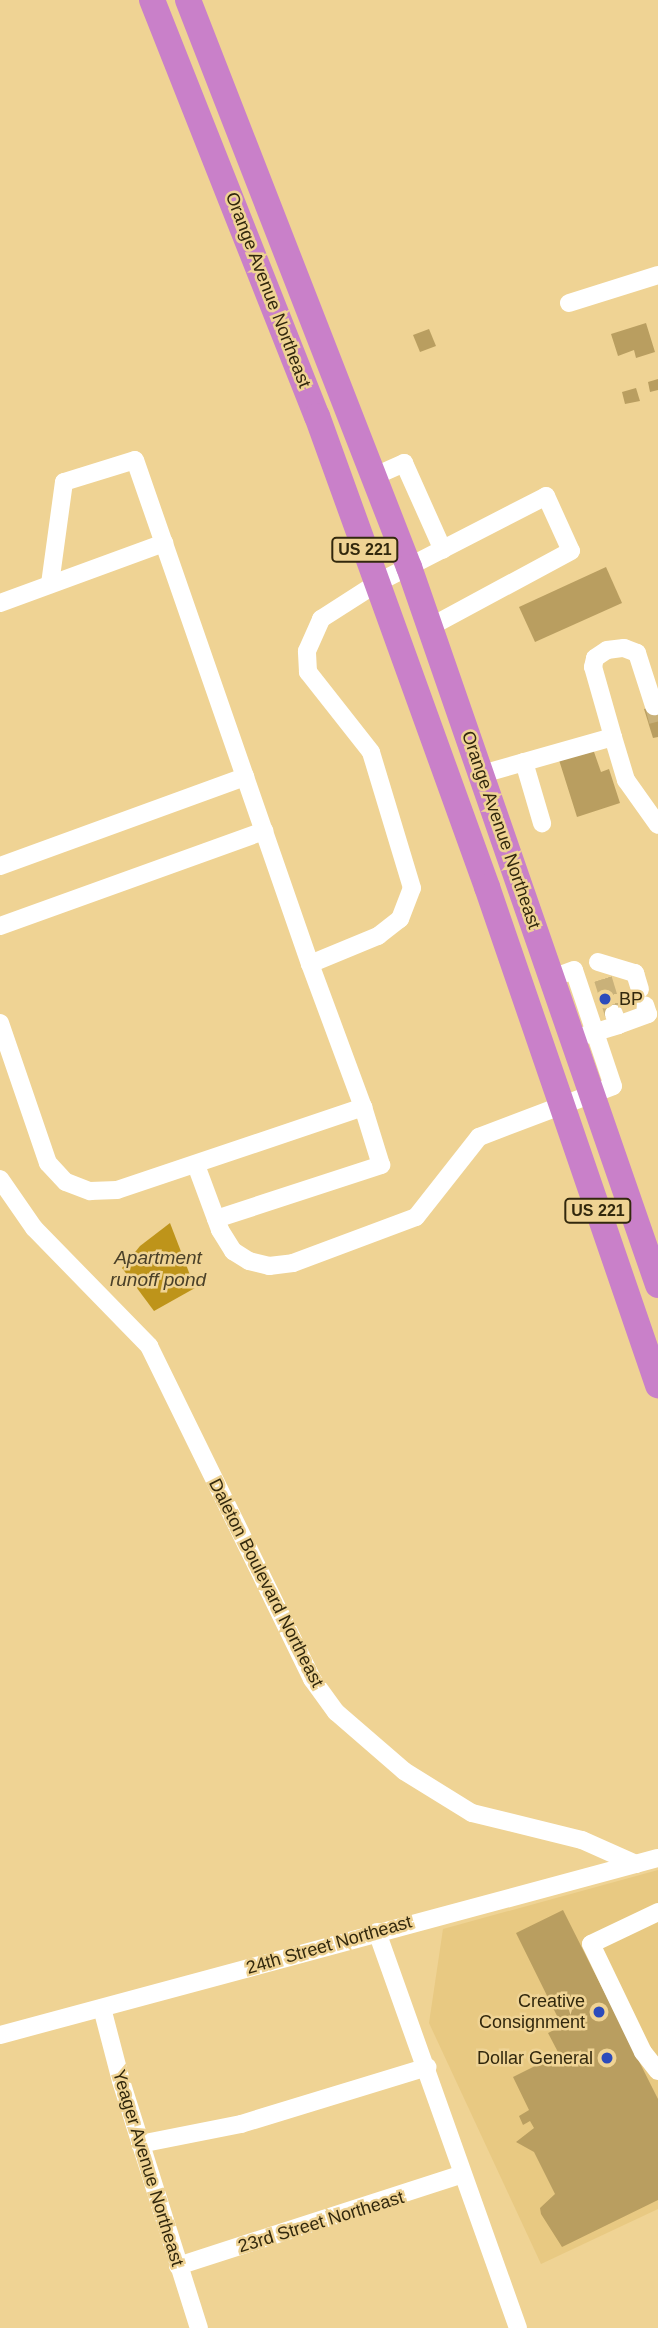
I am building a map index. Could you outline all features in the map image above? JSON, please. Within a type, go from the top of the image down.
[{"type":"highway","name":"Orange Avenue Northeast","points":[[152,0],[317,416],[658,1384]]},
{"type":"highway","name":"Orange Avenue Northeast","points":[[188,0],[375,476],[482,774],[563,974],[584,1036],[592,1094],[658,1285]]},
{"type":"street","points":[[569,303],[658,275]]},
{"type":"street","points":[[50,584],[64,482],[135,460],[310,964],[363,1107],[381,1165],[216,1219]]},
{"type":"street","points":[[375,476],[404,463],[443,550]]},
{"type":"street","points":[[310,964],[378,936],[400,919],[412,888],[371,752],[308,672],[307,651],[321,619],[377,583],[546,496],[571,551],[430,626]]},
{"type":"street","points":[[0,603],[164,543]]},
{"type":"street","points":[[654,706],[637,653],[624,648],[607,650],[596,658],[593,667],[626,780],[658,825]]},
{"type":"street","points":[[482,774],[613,737]]},
{"type":"street","points":[[524,762],[542,823]]},
{"type":"street","points":[[0,866],[245,777]]},
{"type":"street","points":[[0,926],[264,831]]},
{"type":"street","points":[[563,974],[601,971],[635,973],[648,1014],[616,1020],[584,1036]]},
{"type":"street","points":[[0,1023],[48,1163],[66,1182],[90,1191],[117,1190],[363,1107]]},
{"type":"street","points":[[196,1164],[216,1219],[233,1251],[249,1261],[269,1266],[293,1263],[416,1217],[479,1138],[592,1094]]},
{"type":"street","name":"Daleton Boulevard Northeast","points":[[0,1179],[34,1228],[149,1346],[302,1660],[336,1712],[404,1771],[472,1813],[582,1840],[636,1864]]},
{"type":"street","name":"24th Street Northeast","points":[[0,2035],[377,1931],[658,1858]]},
{"type":"street","points":[[658,1912],[592,1944],[643,2052],[658,2071]]},
{"type":"street","points":[[377,1931],[518,2328]]},
{"type":"street","name":"Yeager Avenue Northeast","points":[[102,2008],[140,2144],[199,2328]]},
{"type":"street","points":[[140,2144],[241,2124],[427,2067]]},
{"type":"street","name":"23rd Street Northeast","points":[[178,2266],[463,2174]]},
{"type":"shaded area","points":[[658,1870],[658,2209],[541,2264],[429,2023],[443,1929]]},
{"type":"water","name":"Apartment runoff pond","points":[[170,1223],[195,1288],[154,1311],[122,1268],[140,1246]]},
{"type":"building","points":[[646,323],[655,352],[636,358],[634,350],[618,356],[611,334]]},
{"type":"building","points":[[429,329],[436,346],[420,352],[413,335]]},
{"type":"building","points":[[658,379],[658,390],[650,392],[648,382]]},
{"type":"building","points":[[636,388],[640,401],[625,404],[622,392]]},
{"type":"building","points":[[606,567],[622,603],[535,642],[519,607]]},
{"type":"building","points":[[658,705],[658,737],[653,738],[644,709]]},
{"type":"building","points":[[593,749],[601,772],[609,769],[620,803],[577,817],[559,760]]},
{"type":"building","points":[[563,1910],[658,2099],[658,2200],[562,2247],[540,2208],[555,2194],[534,2152],[516,2142],[534,2128],[530,2121],[523,2125],[519,2116],[529,2110],[513,2077],[559,2054],[548,2033],[562,2026],[516,1933]]},
{"type":"tunnel","points":[[654,706],[658,721]]},
{"type":"tunnel","points":[[603,979],[614,1014]]},
{"type":"place","name":"BP","points":[[605,999]]},
{"type":"place","name":"Creative Consignment","points":[[599,2012]]},
{"type":"place","name":"Dollar General","points":[[607,2058]]}]
